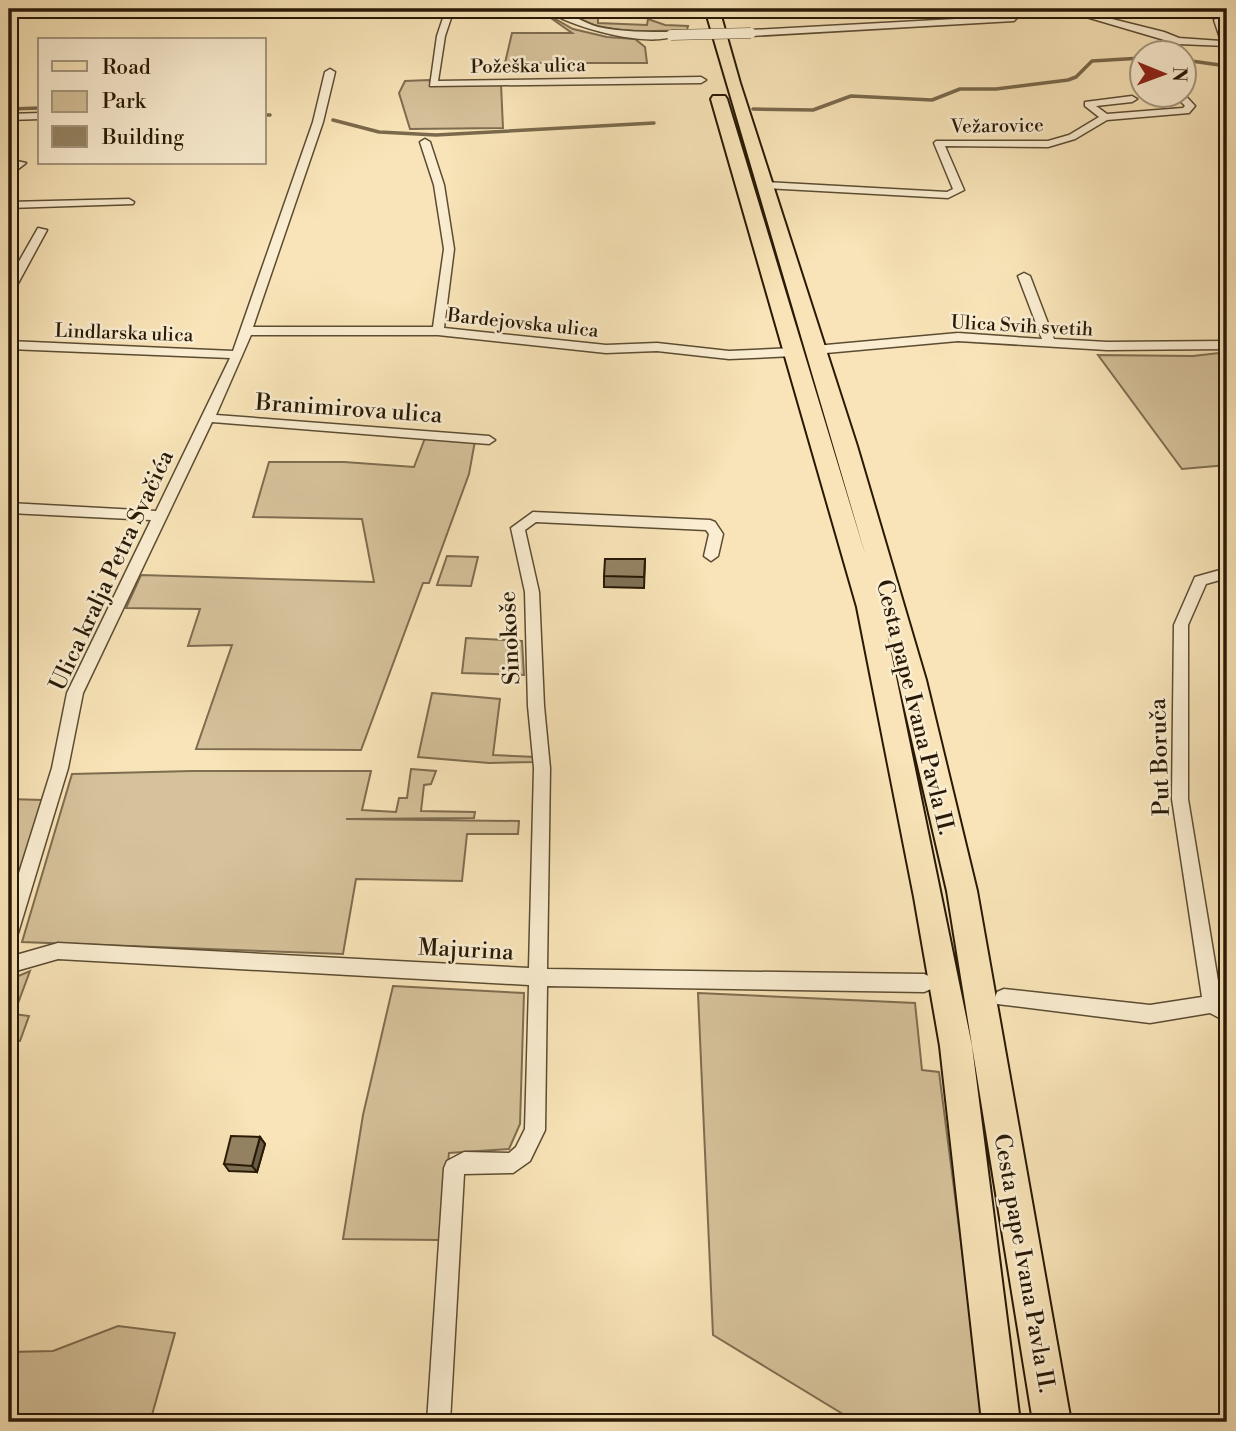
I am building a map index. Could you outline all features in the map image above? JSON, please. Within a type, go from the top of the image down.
[{"type":"main road","name":"Cesta pape Ivana Pavla II.","points":[[696,9],[706,68],[804,351],[846,446],[913,680],[962,891],[1052,1422]]},
{"type":"main road","name":"Cesta pape Ivana Pavla II.","points":[[712,9],[732,83],[765,184],[869,607],[929,897],[956,1046],[1001,1422]]},
{"type":"street","name":"Požeška ulica","points":[[450,9],[441,36],[433,84],[706,68]]},
{"type":"street","points":[[551,9],[569,21],[598,32],[621,36],[751,33],[1014,18],[1021,9]]},
{"type":"street","points":[[1063,9],[1161,34],[1178,41],[1226,44],[1218,20],[1227,21]]},
{"type":"street","points":[[238,355],[318,122],[330,72]]},
{"type":"street","points":[[1128,99],[1088,104],[1105,117],[1186,111],[1188,108]]},
{"type":"street","points":[[9,117],[38,116]]},
{"type":"street","name":"Vežarovice","points":[[765,184],[948,195],[959,190],[939,143],[1048,144],[1072,137],[1105,117]]},
{"type":"street","points":[[425,142],[439,185],[449,249],[438,331]]},
{"type":"street","points":[[9,173],[21,163]]},
{"type":"street","points":[[9,205],[129,202]]},
{"type":"street","points":[[9,289],[41,230]]},
{"type":"street","points":[[1024,276],[1050,343]]},
{"type":"street","name":"Bardejovska ulica","points":[[248,331],[438,331],[606,349],[657,347],[729,355],[804,351]]},
{"type":"street","name":"Ulica Svih svetih","points":[[804,351],[958,337],[1050,343],[1227,345]]},
{"type":"street","name":"Lindlarska ulica","points":[[9,345],[238,355]]},
{"type":"street","name":"Ulica kralja Petra Svačića","points":[[9,933],[60,768],[75,693],[238,355]]},
{"type":"street","name":"Branimirova ulica","points":[[206,418],[489,440]]},
{"type":"street","points":[[9,508],[160,516]]},
{"type":"street","name":"Sinokoše","points":[[536,977],[542,886],[542,768],[533,666],[532,592],[518,528],[533,517],[710,525],[716,534],[711,556]]},
{"type":"street","name":"Put Boruča","points":[[1219,1009],[1180,799],[1181,625],[1200,580],[1227,573]]},
{"type":"street","name":"Majurina","points":[[9,965],[58,951],[536,977],[924,983]]},
{"type":"street","points":[[438,1422],[454,1168],[464,1162],[513,1163],[523,1154],[535,1130],[536,977]]},
{"type":"street","points":[[1004,998],[1150,1014],[1219,1009]]},
{"type":"green space","points":[[538,9],[573,29],[607,37],[635,39],[645,47],[647,63],[505,63],[512,33],[572,33]]},
{"type":"green space","points":[[557,9],[598,9],[598,23],[647,25],[648,19],[665,25],[688,26],[687,30],[620,30],[588,23]]},
{"type":"green space","points":[[429,80],[433,86],[501,84],[503,128],[410,129],[399,93],[405,81]]},
{"type":"green space","points":[[1227,352],[1227,465],[1182,469],[1098,355],[1193,356]]},
{"type":"green space","points":[[425,438],[475,441],[469,474],[429,583],[423,583],[361,750],[196,749],[232,645],[188,646],[200,609],[126,608],[141,575],[374,582],[362,519],[253,517],[269,462],[344,462],[414,467]]},
{"type":"green space","points":[[447,556],[478,557],[471,586],[437,585]]},
{"type":"green space","points":[[466,638],[522,641],[524,675],[462,673]]},
{"type":"green space","points":[[432,693],[500,699],[493,755],[535,757],[535,762],[489,763],[418,757]]},
{"type":"green space","points":[[411,769],[436,771],[431,784],[424,785],[421,811],[475,812],[474,818],[346,819],[519,821],[518,834],[467,834],[462,881],[356,879],[343,954],[22,942],[72,774],[371,771],[362,810],[396,812],[399,798],[407,798]]},
{"type":"green space","points":[[9,799],[42,800],[9,905]]},
{"type":"green space","points":[[30,971],[14,1014],[29,1016],[20,1041],[9,1040],[9,980]]},
{"type":"green space","points":[[393,986],[524,993],[520,1124],[509,1149],[449,1153],[440,1240],[343,1239],[363,1115]]},
{"type":"green space","points":[[698,993],[915,1003],[922,1070],[939,1072],[984,1422],[856,1422],[713,1335]]},
{"type":"green space","points":[[118,1326],[175,1333],[150,1422],[9,1422],[9,1352],[53,1351]]},
{"type":"building","points":[[605,559],[645,559],[644,577],[604,576]]},
{"type":"building","points":[[231,1136],[260,1137],[252,1166],[224,1164]]},
{"type":"waterway","points":[[753,109],[813,110],[851,96],[932,100],[960,89],[996,89],[1068,80],[1076,77],[1092,61],[1128,59]]},
{"type":"waterway","points":[[1198,62],[1227,66]]},
{"type":"waterway","points":[[9,109],[38,108]]},
{"type":"waterway","points":[[333,120],[379,132],[436,135],[654,123]]}]
